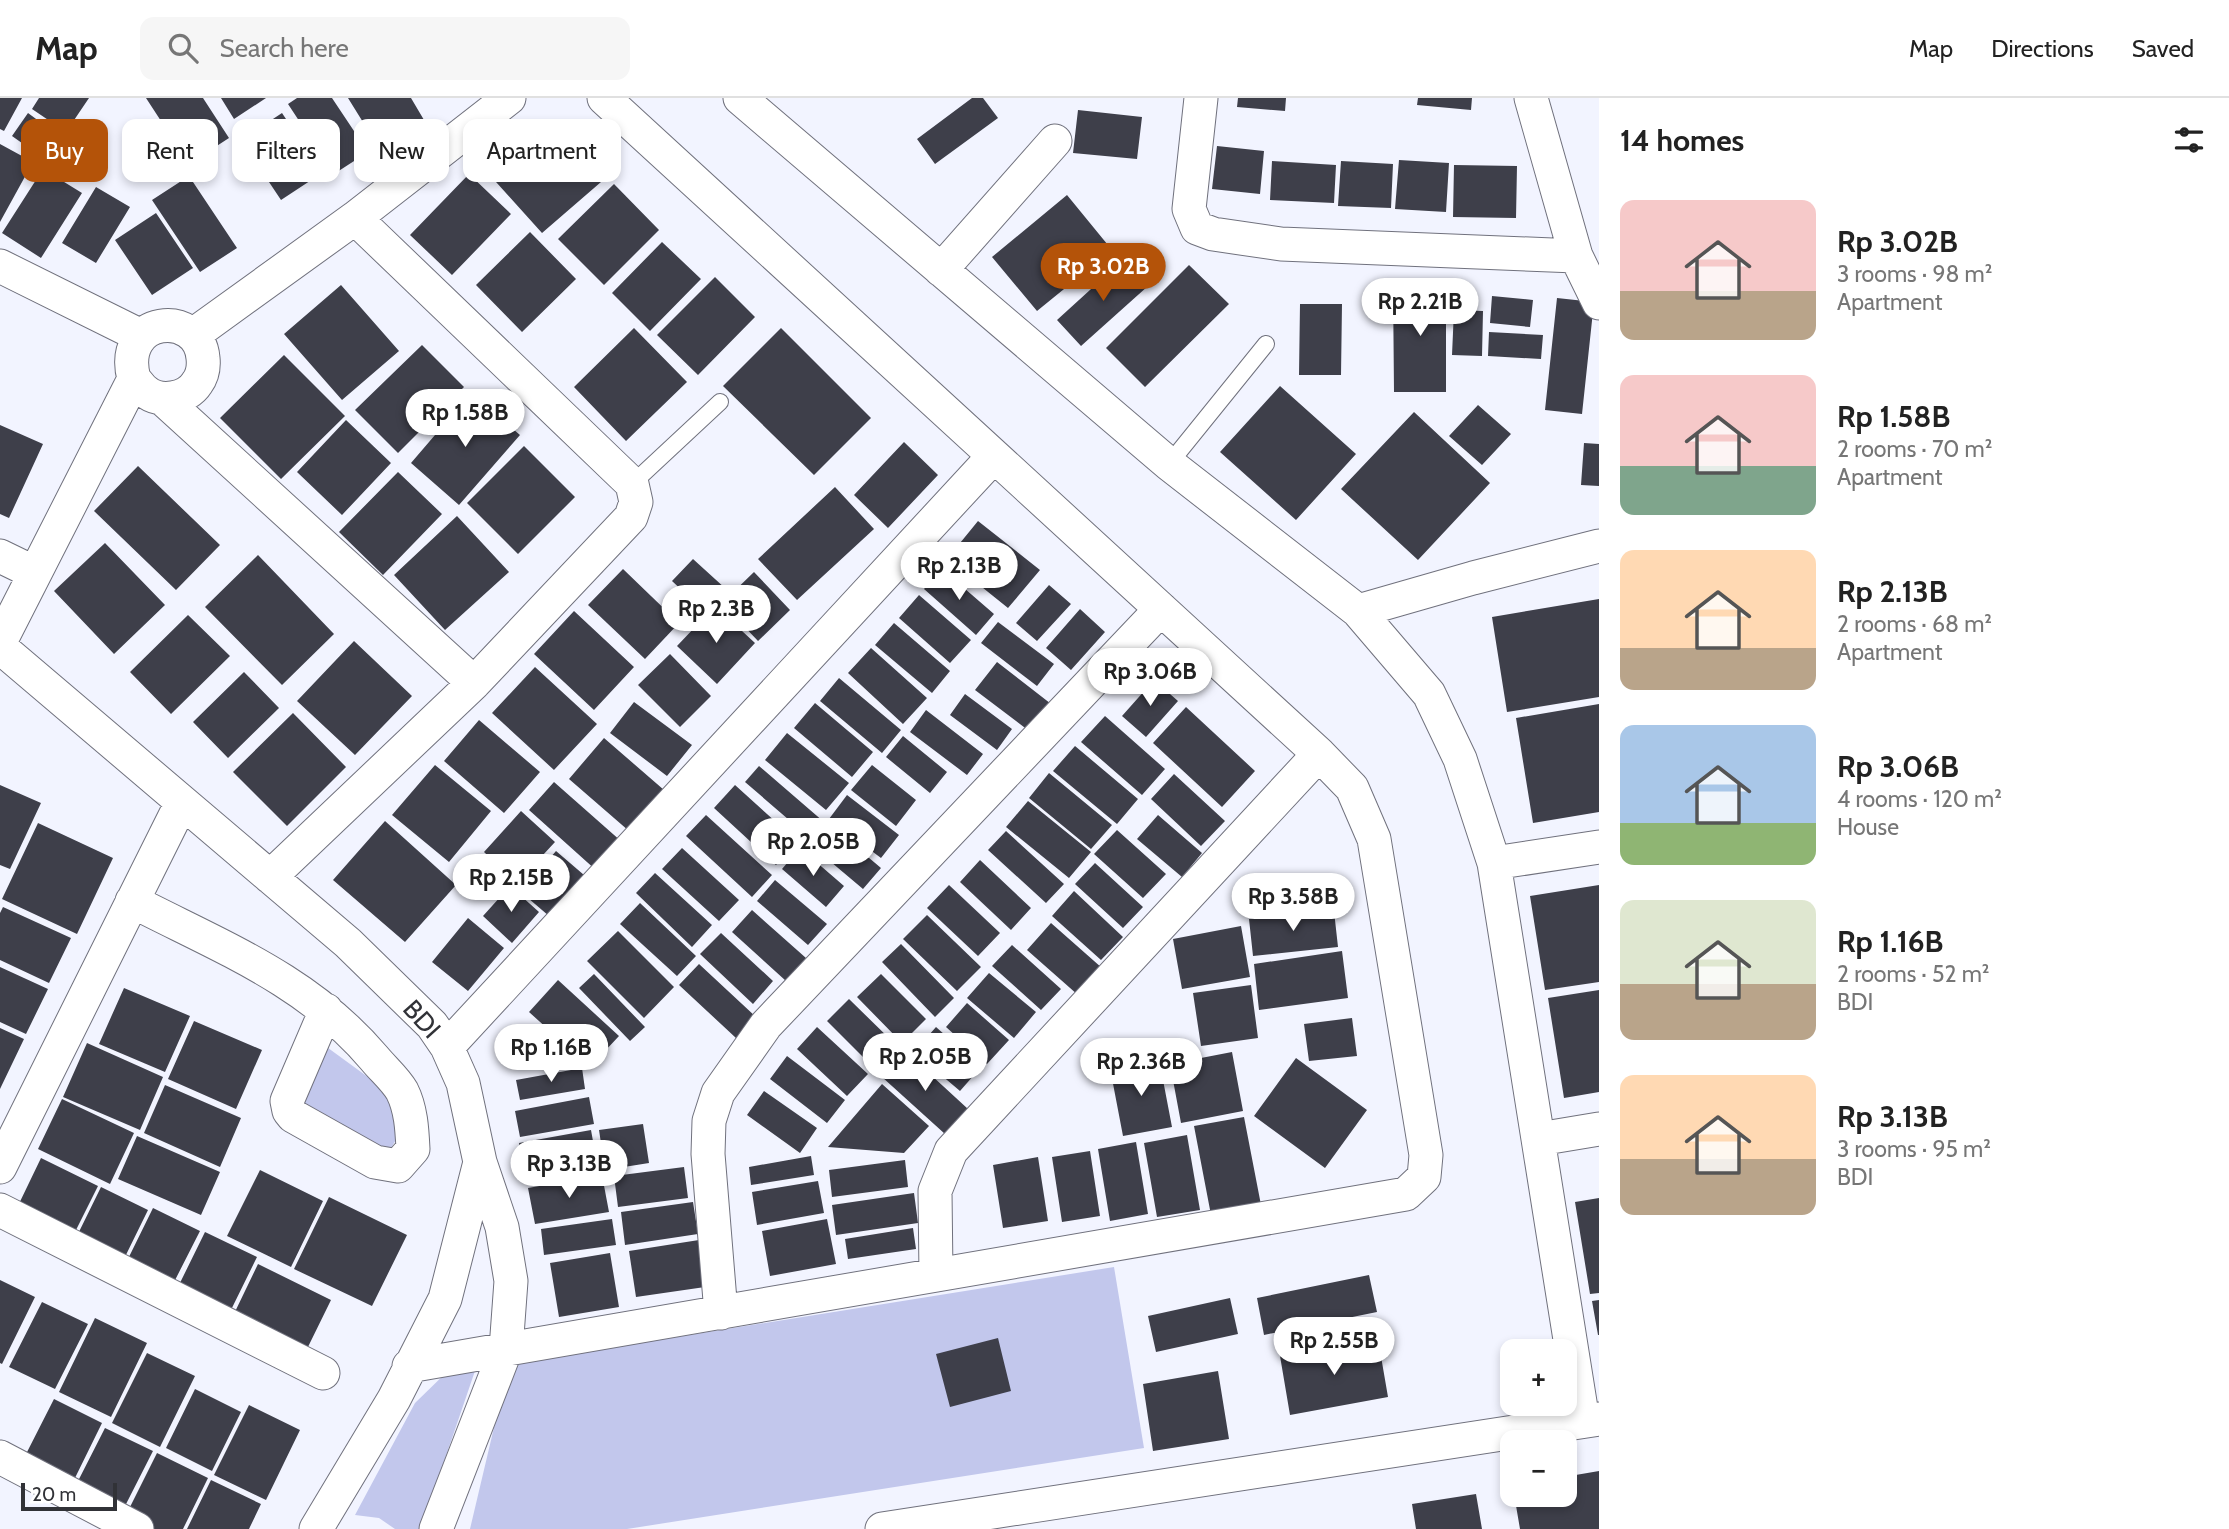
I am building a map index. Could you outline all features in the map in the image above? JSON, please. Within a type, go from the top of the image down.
[{"type":"street","points":[[193,335],[355,218],[509,98]]},
{"type":"street","points":[[409,1366],[1406,1194],[1424,1177],[1426,1155],[1374,839],[1352,788],[1320,754],[604,98]]},
{"type":"street","points":[[740,98],[1169,464],[1358,611],[1429,694],[1460,759],[1494,863],[1538,1139],[1591,1420],[882,1529]]},
{"type":"street","points":[[1201,98],[1189,209],[1197,228],[1213,234],[1281,244],[1576,256]]},
{"type":"street","points":[[1531,98],[1576,256],[1599,303]]},
{"type":"street","points":[[942,270],[1055,141]]},
{"type":"street","points":[[270,877],[474,683],[631,517],[636,502],[632,484],[355,218]]},
{"type":"street","points":[[0,266],[141,336]]},
{"type":"street","points":[[163,399],[182,396],[196,385],[204,369],[203,350],[193,335],[181,328],[166,325],[153,328],[141,336],[133,349],[130,364],[134,379],[146,393],[163,399],[474,683]]},
{"type":"street","points":[[0,644],[134,379]]},
{"type":"street","points":[[447,1047],[994,456]]},
{"type":"street","points":[[1358,611],[1599,546]]},
{"type":"street","points":[[0,556],[35,573]]},
{"type":"street","points":[[721,1313],[708,1154],[709,1121],[719,1093],[766,1025],[1161,609]]},
{"type":"street","name":"BDI","points":[[0,644],[348,943],[432,1025],[447,1047],[463,1083],[480,1163],[445,1299],[394,1399],[316,1529]]},
{"type":"street","points":[[936,1275],[935,1191],[951,1151],[1320,754]]},
{"type":"street","points":[[0,1167],[182,802]]},
{"type":"street","points":[[1494,863],[1599,847]]},
{"type":"street","points":[[132,901],[275,973],[326,1010],[361,1043],[401,1091],[411,1116],[413,1149],[398,1166],[375,1162],[293,1116],[289,1111],[287,1101],[326,1010]]},
{"type":"street","points":[[1538,1139],[1599,1129]]},
{"type":"street","points":[[436,1529],[506,1349],[511,1281],[502,1227],[480,1163]]},
{"type":"street","points":[[0,1210],[323,1373]]},
{"type":"street","points":[[0,1457],[137,1529]]},
{"type":"lane","points":[[1169,464],[1266,344]]},
{"type":"lane","points":[[632,484],[720,402]]},
{"type":"shaded area","points":[[324,1045],[398,1099],[404,1126],[387,1155],[294,1106]]},
{"type":"shaded area","points":[[1114,1267],[1144,1448],[627,1529],[470,1529],[509,1364]]},
{"type":"shaded area","points":[[477,1365],[421,1529],[395,1529],[379,1518],[355,1515],[415,1403],[452,1367]]},
{"type":"building","points":[[0,98],[22,98],[4,131],[0,129]]},
{"type":"building","points":[[39,98],[89,98],[75,119],[47,119],[32,109]]},
{"type":"building","points":[[146,98],[203,98],[217,119],[160,119]]},
{"type":"building","points":[[221,98],[266,98],[234,119]]},
{"type":"building","points":[[297,98],[332,98],[354,131],[354,161],[340,170],[340,119],[298,119],[288,104]]},
{"type":"building","points":[[348,98],[411,98],[423,119],[361,119]]},
{"type":"building","points":[[972,98],[983,98],[998,118],[935,164],[917,139]]},
{"type":"building","points":[[1238,98],[1286,98],[1285,111],[1237,107]]},
{"type":"building","points":[[1418,98],[1472,98],[1471,110],[1417,105]]},
{"type":"building","points":[[1078,110],[1142,117],[1137,159],[1073,153]]},
{"type":"building","points":[[28,113],[36,119],[24,119]]},
{"type":"building","points":[[282,113],[286,119],[273,119]]},
{"type":"building","points":[[218,121],[229,138],[218,145]]},
{"type":"building","points":[[21,123],[21,142],[12,136]]},
{"type":"building","points":[[0,144],[21,155],[22,182],[0,222]]},
{"type":"building","points":[[1217,146],[1264,151],[1260,194],[1212,189]]},
{"type":"building","points":[[1399,160],[1449,163],[1446,212],[1395,209]]},
{"type":"building","points":[[1272,161],[1336,165],[1334,203],[1270,200]]},
{"type":"building","points":[[1341,161],[1393,164],[1391,208],[1338,206]]},
{"type":"building","points":[[1454,165],[1517,166],[1516,218],[1453,217]]},
{"type":"building","points":[[463,180],[477,182],[511,214],[452,275],[410,235]]},
{"type":"building","points":[[35,182],[64,182],[82,193],[41,258],[2,233]]},
{"type":"building","points":[[180,182],[193,182],[237,248],[200,272],[152,200]]},
{"type":"building","points":[[269,182],[308,182],[281,200]]},
{"type":"building","points":[[496,182],[601,182],[542,233]]},
{"type":"building","points":[[614,184],[659,230],[604,285],[558,239]]},
{"type":"building","points":[[96,187],[130,207],[96,263],[62,243]]},
{"type":"building","points":[[1067,195],[1112,250],[1037,311],[992,257]]},
{"type":"building","points":[[156,213],[193,268],[152,295],[115,240]]},
{"type":"building","points":[[530,232],[576,279],[522,332],[476,285]]},
{"type":"building","points":[[662,242],[701,279],[650,331],[612,293]]},
{"type":"building","points":[[1124,259],[1148,286],[1081,346],[1057,320]]},
{"type":"building","points":[[1189,265],[1229,304],[1145,387],[1106,348]]},
{"type":"building","points":[[715,277],[755,317],[698,375],[657,335]]},
{"type":"building","points":[[1393,284],[1446,284],[1446,392],[1394,392]]},
{"type":"building","points":[[341,285],[399,351],[342,400],[284,334]]},
{"type":"building","points":[[1492,296],[1533,300],[1530,327],[1490,323]]},
{"type":"building","points":[[1557,298],[1594,302],[1582,414],[1545,410]]},
{"type":"building","points":[[1300,304],[1342,304],[1341,375],[1299,375]]},
{"type":"building","points":[[1454,310],[1483,311],[1482,356],[1452,355]]},
{"type":"building","points":[[634,328],[687,382],[626,441],[574,387]]},
{"type":"building","points":[[781,328],[871,418],[814,475],[723,386]]},
{"type":"building","points":[[1489,332],[1543,335],[1541,359],[1488,356]]},
{"type":"building","points":[[422,345],[464,387],[398,453],[355,410]]},
{"type":"building","points":[[284,355],[345,416],[281,479],[220,418]]},
{"type":"building","points":[[1280,386],[1356,454],[1296,520],[1220,452]]},
{"type":"building","points":[[471,393],[520,435],[459,505],[411,463]]},
{"type":"building","points":[[1478,405],[1511,434],[1482,465],[1449,436]]},
{"type":"building","points":[[1414,412],[1490,483],[1418,560],[1341,489]]},
{"type":"building","points":[[346,420],[391,463],[342,515],[297,472]]},
{"type":"building","points":[[0,425],[43,444],[9,518],[0,514]]},
{"type":"building","points":[[904,442],[938,475],[888,528],[854,495]]},
{"type":"building","points":[[1584,443],[1599,444],[1599,486],[1581,485]]},
{"type":"building","points":[[524,446],[575,497],[518,554],[467,503]]},
{"type":"building","points":[[138,466],[220,545],[176,590],[94,511]]},
{"type":"building","points":[[398,472],[442,514],[383,575],[339,532]]},
{"type":"building","points":[[835,487],[874,529],[797,600],[758,559]]},
{"type":"building","points":[[457,516],[509,572],[445,630],[394,575]]},
{"type":"building","points":[[978,521],[1040,570],[1008,608],[947,559]]},
{"type":"building","points":[[105,543],[165,605],[114,654],[54,591]]},
{"type":"building","points":[[258,555],[334,634],[282,685],[205,607]]},
{"type":"building","points":[[693,559],[726,589],[705,612],[672,581]]},
{"type":"building","points":[[623,569],[679,623],[645,659],[588,605]]},
{"type":"building","points":[[942,569],[994,614],[976,635],[924,589]]},
{"type":"building","points":[[754,572],[790,610],[758,641],[722,603]]},
{"type":"building","points":[[1049,585],[1071,604],[1037,641],[1016,623]]},
{"type":"building","points":[[919,595],[971,640],[950,663],[899,618]]},
{"type":"building","points":[[1599,599],[1599,697],[1507,712],[1492,617]]},
{"type":"building","points":[[715,606],[755,643],[717,684],[677,646]]},
{"type":"building","points":[[1080,609],[1105,632],[1071,670],[1046,648]]},
{"type":"building","points":[[574,611],[634,667],[594,710],[534,654]]},
{"type":"building","points":[[188,615],[230,656],[171,714],[130,672]]},
{"type":"building","points":[[998,622],[1054,664],[1037,686],[981,643]]},
{"type":"building","points":[[894,623],[950,671],[932,693],[875,645]]},
{"type":"building","points":[[354,641],[412,696],[355,755],[297,701]]},
{"type":"building","points":[[871,648],[927,698],[903,724],[848,673]]},
{"type":"building","points":[[670,654],[711,696],[680,727],[638,685]]},
{"type":"building","points":[[997,662],[1055,707],[1033,734],[975,690]]},
{"type":"building","points":[[535,667],[597,724],[554,770],[492,713]]},
{"type":"building","points":[[244,672],[279,708],[228,758],[193,722]]},
{"type":"building","points":[[839,678],[901,730],[882,753],[820,701]]},
{"type":"building","points":[[1154,680],[1178,701],[1146,737],[1122,716]]},
{"type":"building","points":[[965,694],[1012,729],[997,750],[950,715]]},
{"type":"building","points":[[634,702],[692,745],[667,776],[610,733]]},
{"type":"building","points":[[815,703],[873,752],[852,777],[794,728]]},
{"type":"building","points":[[1599,704],[1599,812],[1533,823],[1516,718]]},
{"type":"building","points":[[1186,707],[1255,771],[1222,807],[1153,743]]},
{"type":"building","points":[[926,710],[983,754],[967,775],[910,732]]},
{"type":"building","points":[[293,713],[346,767],[287,826],[233,772]]},
{"type":"building","points":[[1105,716],[1165,769],[1142,795],[1081,742]]},
{"type":"building","points":[[479,720],[540,772],[504,813],[444,761]]},
{"type":"building","points":[[787,733],[849,783],[826,810],[765,760]]},
{"type":"building","points":[[903,736],[947,772],[930,793],[886,757]]},
{"type":"building","points":[[604,738],[664,790],[629,831],[569,779]]},
{"type":"building","points":[[1075,746],[1138,799],[1117,824],[1053,771]]},
{"type":"building","points":[[435,765],[491,811],[449,862],[392,815]]},
{"type":"building","points":[[872,765],[916,800],[896,826],[851,790]]},
{"type":"building","points":[[759,766],[824,822],[810,838],[745,782]]},
{"type":"building","points":[[1049,773],[1112,825],[1091,849],[1029,798]]},
{"type":"building","points":[[1174,774],[1225,821],[1201,846],[1151,799]]},
{"type":"building","points":[[554,782],[622,842],[597,871],[529,810]]},
{"type":"building","points":[[0,785],[41,803],[10,869],[0,865]]},
{"type":"building","points":[[735,785],[797,841],[776,865],[714,808]]},
{"type":"building","points":[[847,795],[899,835],[881,858],[829,819]]},
{"type":"building","points":[[1028,801],[1091,852],[1069,878],[1006,827]]},
{"type":"building","points":[[521,811],[555,842],[517,883],[484,852]]},
{"type":"building","points":[[706,815],[772,875],[752,897],[686,836]]},
{"type":"building","points":[[1158,815],[1202,853],[1182,877],[1137,839]]},
{"type":"building","points":[[385,821],[456,885],[405,942],[333,880]]},
{"type":"building","points":[[38,823],[113,858],[77,934],[2,899]]},
{"type":"building","points":[[830,825],[881,868],[863,889],[812,846]]},
{"type":"building","points":[[1117,830],[1166,874],[1143,898],[1094,854]]},
{"type":"building","points":[[1006,831],[1064,884],[1046,903],[988,850]]},
{"type":"building","points":[[682,848],[739,900],[719,921],[662,869]]},
{"type":"building","points":[[800,848],[844,886],[826,907],[782,869]]},
{"type":"building","points":[[556,851],[584,875],[549,916],[521,892]]},
{"type":"building","points":[[980,860],[1031,908],[1011,930],[960,882]]},
{"type":"building","points":[[1095,863],[1143,907],[1123,928],[1075,884]]},
{"type":"building","points":[[655,873],[712,925],[692,947],[636,893]]},
{"type":"building","points":[[775,880],[827,924],[808,945],[757,901]]},
{"type":"building","points":[[949,885],[1000,933],[978,956],[927,908]]},
{"type":"building","points":[[1599,885],[1599,982],[1545,990],[1530,896]]},
{"type":"building","points":[[510,886],[539,912],[512,943],[483,916]]},
{"type":"building","points":[[1074,891],[1123,937],[1101,960],[1052,916]]},
{"type":"building","points":[[640,903],[696,956],[677,976],[620,924]]},
{"type":"building","points":[[3,907],[71,938],[49,983],[0,960],[0,913]]},
{"type":"building","points":[[752,910],[806,958],[786,981],[732,932]]},
{"type":"building","points":[[1334,911],[1338,947],[1253,956],[1249,919]]},
{"type":"building","points":[[927,915],[981,967],[957,991],[903,939]]},
{"type":"building","points":[[468,918],[504,948],[468,991],[432,962]]},
{"type":"building","points":[[1051,923],[1102,968],[1078,995],[1027,950]]},
{"type":"building","points":[[1241,926],[1250,977],[1182,989],[1173,939]]},
{"type":"building","points":[[618,931],[674,987],[644,1018],[587,961]]},
{"type":"building","points":[[721,933],[773,981],[753,1004],[700,954]]},
{"type":"building","points":[[901,944],[954,998],[935,1017],[882,962]]},
{"type":"building","points":[[1012,945],[1061,989],[1041,1010],[992,966]]},
{"type":"building","points":[[1342,951],[1348,998],[1259,1010],[1254,964]]},
{"type":"building","points":[[699,964],[756,1017],[736,1038],[679,985]]},
{"type":"building","points":[[0,967],[48,989],[26,1034],[0,1022]]},
{"type":"building","points":[[989,973],[1036,1012],[1014,1038],[967,998]]},
{"type":"building","points":[[594,974],[645,1027],[630,1041],[579,988]]},
{"type":"building","points":[[881,974],[926,1019],[902,1043],[857,997]]},
{"type":"building","points":[[558,980],[619,1036],[590,1067],[529,1012]]},
{"type":"building","points":[[1251,985],[1258,1038],[1201,1046],[1193,993]]},
{"type":"building","points":[[124,988],[190,1016],[165,1072],[99,1044]]},
{"type":"building","points":[[1599,990],[1599,1092],[1564,1098],[1548,998]]},
{"type":"building","points":[[849,999],[897,1046],[875,1069],[827,1021]]},
{"type":"building","points":[[967,1003],[1009,1040],[987,1064],[946,1027]]},
{"type":"building","points":[[1352,1018],[1357,1056],[1309,1061],[1304,1024]]},
{"type":"building","points":[[194,1021],[262,1050],[236,1109],[168,1079]]},
{"type":"building","points":[[817,1027],[868,1074],[847,1096],[797,1049]]},
{"type":"building","points":[[936,1027],[981,1067],[960,1091],[914,1052]]},
{"type":"building","points":[[0,1028],[24,1039],[0,1089]]},
{"type":"building","points":[[87,1043],[163,1077],[140,1130],[63,1097]]},
{"type":"building","points":[[906,1052],[968,1109],[945,1134],[882,1077]]},
{"type":"building","points":[[1232,1052],[1243,1111],[1181,1123],[1170,1064]]},
{"type":"building","points":[[787,1056],[845,1100],[827,1123],[770,1079]]},
{"type":"building","points":[[1296,1058],[1367,1110],[1325,1168],[1254,1116]]},
{"type":"building","points":[[1159,1059],[1172,1127],[1123,1136],[1110,1068]]},
{"type":"building","points":[[582,1068],[585,1089],[520,1100],[516,1080]]},
{"type":"building","points":[[882,1084],[929,1126],[904,1153],[828,1147]]},
{"type":"building","points":[[165,1085],[241,1118],[220,1167],[144,1133]]},
{"type":"building","points":[[764,1091],[817,1128],[800,1153],[747,1115]]},
{"type":"building","points":[[589,1097],[594,1124],[520,1137],[515,1111]]},
{"type":"building","points":[[62,1099],[134,1133],[110,1184],[38,1149]]},
{"type":"building","points":[[1244,1117],[1261,1205],[1211,1215],[1194,1126]]},
{"type":"building","points":[[643,1124],[649,1163],[605,1170],[599,1130]]},
{"type":"building","points":[[591,1130],[598,1169],[526,1182],[519,1143]]},
{"type":"building","points":[[1187,1135],[1200,1210],[1157,1217],[1144,1143]]},
{"type":"building","points":[[137,1136],[220,1172],[201,1215],[118,1179]]},
{"type":"building","points":[[1136,1142],[1148,1214],[1110,1221],[1098,1149]]},
{"type":"building","points":[[1090,1151],[1100,1216],[1062,1222],[1052,1157]]},
{"type":"building","points":[[811,1156],[814,1175],[751,1185],[749,1167]]},
{"type":"building","points":[[1038,1157],[1048,1221],[1003,1228],[993,1165]]},
{"type":"building","points":[[41,1158],[98,1186],[71,1240],[15,1212]]},
{"type":"building","points":[[905,1160],[908,1187],[832,1197],[829,1170]]},
{"type":"building","points":[[684,1167],[688,1198],[618,1207],[614,1176]]},
{"type":"building","points":[[260,1170],[323,1201],[291,1267],[227,1236]]},
{"type":"building","points":[[602,1175],[609,1212],[535,1224],[528,1188]]},
{"type":"building","points":[[818,1181],[824,1213],[757,1225],[752,1192]]},
{"type":"building","points":[[101,1187],[148,1210],[121,1265],[74,1242]]},
{"type":"building","points":[[914,1193],[918,1223],[836,1235],[832,1205]]},
{"type":"building","points":[[329,1197],[407,1235],[372,1306],[294,1269]]},
{"type":"building","points":[[1599,1198],[1599,1293],[1590,1294],[1575,1202]]},
{"type":"building","points":[[693,1202],[698,1234],[625,1245],[621,1212]]},
{"type":"building","points":[[153,1208],[200,1231],[171,1288],[125,1265]]},
{"type":"building","points":[[612,1219],[616,1245],[544,1255],[541,1229]]},
{"type":"building","points":[[827,1219],[836,1264],[770,1276],[762,1231]]},
{"type":"building","points":[[913,1228],[916,1249],[848,1259],[845,1239]]},
{"type":"building","points":[[205,1232],[257,1257],[229,1314],[177,1289]]},
{"type":"building","points":[[699,1240],[705,1287],[636,1297],[629,1251]]},
{"type":"building","points":[[610,1253],[619,1307],[559,1317],[550,1263]]},
{"type":"building","points":[[258,1264],[331,1300],[305,1353],[232,1318]]},
{"type":"building","points":[[1369,1275],[1377,1312],[1264,1335],[1257,1298]]},
{"type":"building","points":[[0,1280],[35,1297],[2,1364],[0,1363]]},
{"type":"building","points":[[1230,1298],[1238,1334],[1156,1352],[1148,1316]]},
{"type":"building","points":[[1599,1300],[1599,1335],[1598,1335],[1592,1301]]},
{"type":"building","points":[[42,1302],[88,1324],[55,1389],[9,1367]]},
{"type":"building","points":[[95,1318],[147,1343],[111,1417],[59,1392]]},
{"type":"building","points":[[998,1338],[1011,1391],[950,1407],[936,1354]]},
{"type":"building","points":[[1378,1339],[1388,1397],[1290,1415],[1280,1356]]},
{"type":"building","points":[[147,1353],[195,1376],[160,1447],[112,1423]]},
{"type":"building","points":[[1218,1371],[1229,1439],[1153,1451],[1143,1384]]},
{"type":"building","points":[[195,1389],[241,1412],[212,1471],[166,1448]]},
{"type":"building","points":[[54,1399],[102,1423],[73,1482],[24,1458]]},
{"type":"building","points":[[249,1405],[300,1430],[266,1500],[214,1475]]},
{"type":"building","points":[[105,1428],[153,1451],[124,1508],[76,1485]]},
{"type":"building","points":[[157,1453],[208,1478],[183,1529],[149,1529],[125,1517]]},
{"type":"building","points":[[1599,1471],[1599,1529],[1520,1529],[1516,1507],[1577,1507],[1577,1475]]},
{"type":"building","points":[[211,1480],[261,1504],[249,1529],[187,1529]]},
{"type":"building","points":[[1476,1494],[1482,1529],[1416,1529],[1412,1504]]}]
